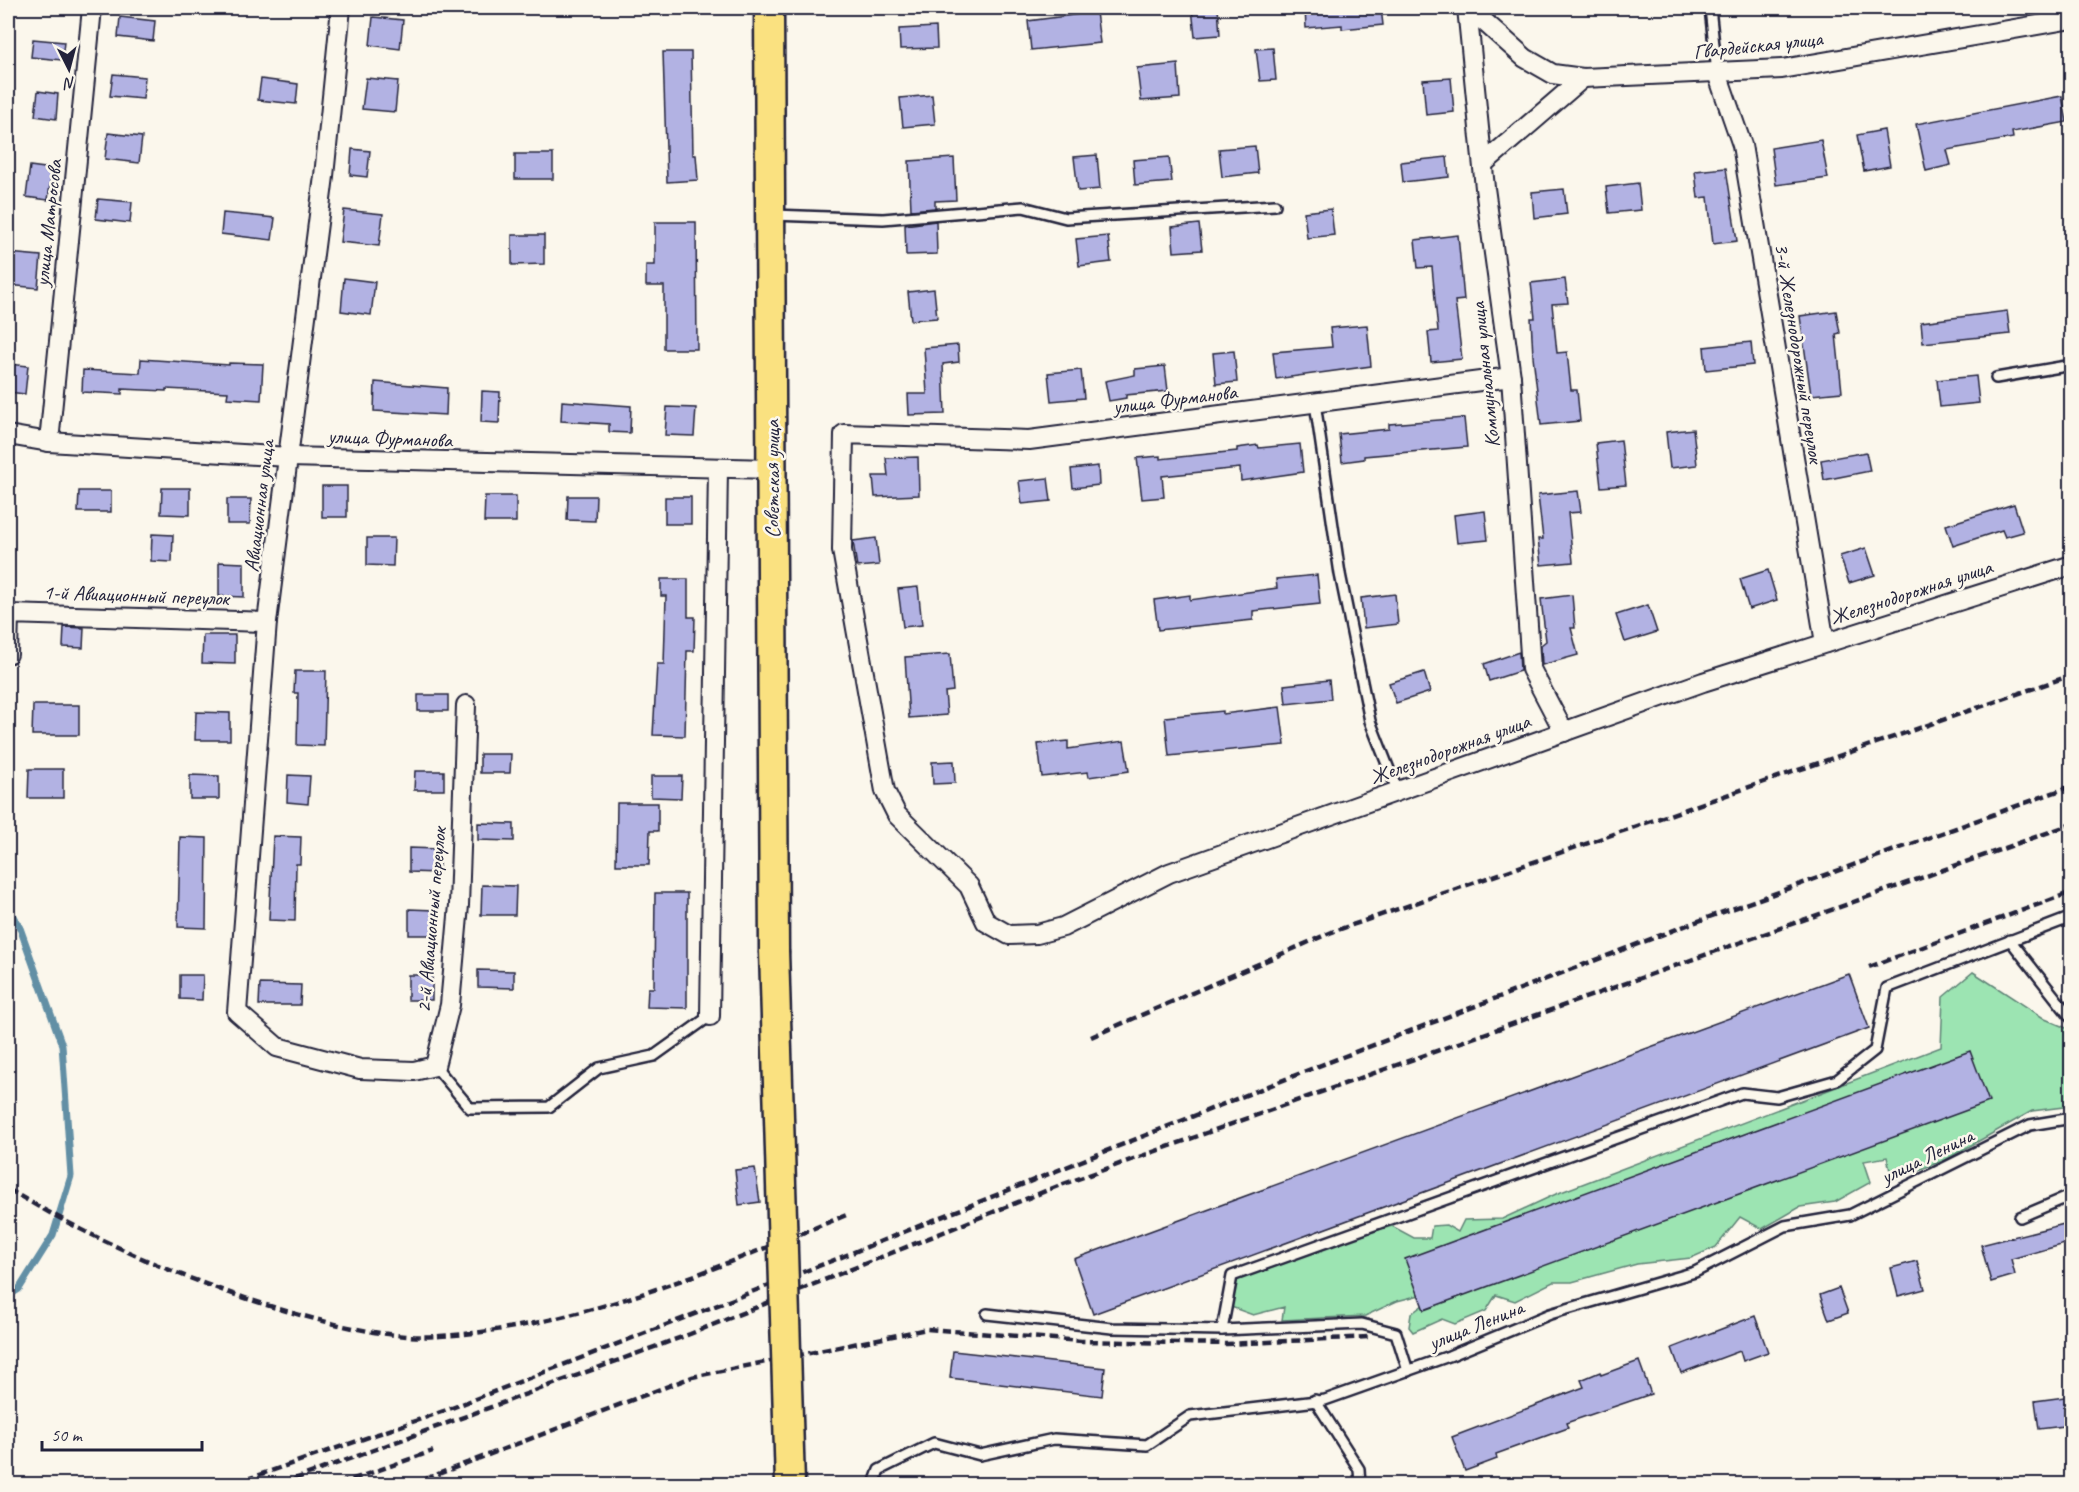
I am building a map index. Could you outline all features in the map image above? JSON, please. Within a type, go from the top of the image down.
[{"type":"main road","name":"Советская улица","points":[[769,8],[774,951],[790,1485]]},
{"type":"street","name":"улица Матросова","points":[[49,442],[92,8]]},
{"type":"street","name":"Авиационная улица","points":[[341,8],[324,176],[267,621],[237,1012],[277,1047],[360,1069],[414,1071],[435,1066]]},
{"type":"street","name":"Гвардейская улица","points":[[1468,8],[1525,58],[1553,74],[1583,78],[1782,69],[2049,15],[2072,19]]},
{"type":"street","name":"Коммунальная улица","points":[[1468,8],[1483,164],[1510,377],[1532,669],[1564,732]]},
{"type":"street","name":"3-й Железнодорожный переулок","points":[[1717,73],[1742,145],[1825,643]]},
{"type":"street","points":[[1483,164],[1583,78]]},
{"type":"street","name":"улица Фурманова","points":[[897,815],[885,791],[842,550],[844,434],[1029,440],[1510,377]]},
{"type":"street","name":"улица Фурманова","points":[[8,435],[49,442],[289,457],[772,469]]},
{"type":"street","points":[[710,1016],[718,468]]},
{"type":"street","name":"Железнодорожная улица","points":[[897,815],[969,886],[986,921],[1009,935],[1037,934],[1063,927],[1169,873],[1703,682],[2072,565]]},
{"type":"street","name":"1-й Авиационный переулок","points":[[8,654],[9,614],[267,621]]},
{"type":"street","name":"2-й Авиационный переулок","points":[[435,1066],[450,1005],[458,916],[466,705]]},
{"type":"lane","points":[[1710,8],[1717,73]]},
{"type":"lane","points":[[770,215],[883,219],[1023,207],[1066,218],[1275,205]]},
{"type":"lane","points":[[1996,378],[2072,365]]},
{"type":"lane","points":[[1315,403],[1340,574],[1370,721],[1398,792]]},
{"type":"lane","points":[[1222,1330],[1232,1276],[1742,1093],[1778,1097],[1837,1080],[1875,1050],[1887,988],[2072,917]]},
{"type":"lane","points":[[2010,940],[2072,1019]]},
{"type":"lane","points":[[435,1066],[470,1108],[549,1107],[598,1068],[654,1056],[710,1016]]},
{"type":"lane","name":"улица Ленина","points":[[874,1485],[879,1470],[934,1443],[980,1455],[1054,1439],[1147,1444],[1190,1416],[1325,1400],[1408,1371],[1550,1314],[1695,1272],[1785,1226],[1850,1215],[2030,1125],[2072,1118]]},
{"type":"lane","points":[[2020,1217],[2072,1196]]},
{"type":"lane","points":[[987,1314],[1113,1329],[1222,1330],[1362,1324],[1396,1333],[1408,1371]]},
{"type":"lane","points":[[1315,1400],[1359,1469],[1360,1485]]},
{"type":"shaded area","points":[[516,1475],[518,1484],[473,1484]]},
{"type":"green space","points":[[1973,972],[2045,1019],[2071,1030],[2071,1106],[2032,1111],[1945,1160],[1892,1180],[1887,1157],[1864,1161],[1871,1182],[1835,1202],[1800,1207],[1762,1229],[1740,1217],[1716,1247],[1691,1258],[1637,1264],[1572,1282],[1553,1282],[1515,1301],[1496,1295],[1486,1311],[1455,1324],[1442,1319],[1413,1332],[1409,1327],[1411,1314],[1427,1302],[1424,1294],[1397,1301],[1365,1316],[1282,1320],[1284,1307],[1253,1315],[1231,1307],[1235,1273],[1392,1226],[1414,1238],[1430,1238],[1432,1226],[1446,1225],[1458,1232],[1464,1220],[1502,1219],[1556,1194],[1941,1047],[1943,997]]},
{"type":"building","points":[[1192,8],[1218,8],[1220,35],[1195,37]]},
{"type":"building","points":[[1305,8],[1381,8],[1383,25],[1342,29],[1342,25],[1306,28]]},
{"type":"building","points":[[1096,12],[1100,43],[1031,50],[1028,21]]},
{"type":"building","points":[[120,17],[155,21],[153,41],[118,37]]},
{"type":"building","points":[[373,17],[403,20],[400,49],[370,45]]},
{"type":"building","points":[[936,27],[937,48],[900,49],[899,29]]},
{"type":"building","points":[[33,39],[64,42],[62,60],[31,57]]},
{"type":"building","points":[[1273,48],[1276,80],[1260,81],[1256,49]]},
{"type":"building","points":[[663,52],[691,52],[693,155],[696,155],[698,180],[667,182]]},
{"type":"building","points":[[1178,64],[1180,98],[1141,101],[1137,68]]},
{"type":"building","points":[[113,74],[145,77],[143,99],[110,96]]},
{"type":"building","points":[[366,78],[398,81],[395,112],[362,109]]},
{"type":"building","points":[[1451,78],[1454,112],[1426,115],[1423,80]]},
{"type":"building","points":[[261,79],[298,84],[296,104],[258,100]]},
{"type":"building","points":[[38,91],[58,94],[56,119],[35,116]]},
{"type":"building","points":[[932,95],[935,124],[903,127],[900,98]]},
{"type":"building","points":[[2062,96],[2067,122],[2012,132],[2013,138],[1947,150],[1951,165],[1926,171],[1916,124]]},
{"type":"building","points":[[1884,130],[1890,166],[1864,171],[1857,135]]},
{"type":"building","points":[[108,133],[142,137],[139,163],[105,159]]},
{"type":"building","points":[[1821,140],[1828,178],[1776,185],[1771,148]]},
{"type":"building","points":[[1255,146],[1258,173],[1222,177],[1219,149]]},
{"type":"building","points":[[352,149],[370,151],[367,177],[350,175]]},
{"type":"building","points":[[515,154],[553,154],[553,179],[515,179]]},
{"type":"building","points":[[1097,155],[1100,189],[1078,191],[1074,157]]},
{"type":"building","points":[[1169,157],[1172,182],[1135,185],[1133,160]]},
{"type":"building","points":[[1447,157],[1449,177],[1403,182],[1401,162]]},
{"type":"building","points":[[954,158],[956,200],[935,201],[935,208],[911,210],[909,161]]},
{"type":"building","points":[[30,166],[52,169],[48,200],[26,197]]},
{"type":"building","points":[[1726,168],[1737,241],[1713,244],[1708,197],[1698,198],[1695,171]]},
{"type":"building","points":[[1638,183],[1641,210],[1609,213],[1606,187]]},
{"type":"building","points":[[1564,189],[1567,214],[1534,218],[1532,192]]},
{"type":"building","points":[[98,199],[132,202],[130,223],[96,219]]},
{"type":"building","points":[[1331,209],[1334,235],[1307,238],[1304,212]]},
{"type":"building","points":[[344,210],[383,214],[379,246],[340,242]]},
{"type":"building","points":[[223,213],[275,218],[272,240],[221,234]]},
{"type":"building","points":[[936,221],[937,254],[906,255],[905,225]]},
{"type":"building","points":[[655,222],[696,222],[697,349],[664,349],[664,286],[646,286],[646,265],[655,265]]},
{"type":"building","points":[[1199,224],[1202,250],[1174,252],[1172,227]]},
{"type":"building","points":[[512,235],[544,235],[544,264],[512,265]]},
{"type":"building","points":[[1458,235],[1464,300],[1455,301],[1462,359],[1431,362],[1428,332],[1438,331],[1432,267],[1418,268],[1415,240]]},
{"type":"building","points":[[1108,236],[1111,262],[1079,266],[1076,239]]},
{"type":"building","points":[[8,253],[41,256],[38,288],[8,285]]},
{"type":"building","points":[[344,278],[375,282],[371,315],[341,311]]},
{"type":"building","points":[[1565,279],[1568,303],[1552,304],[1557,353],[1567,352],[1571,390],[1577,390],[1580,421],[1541,425],[1533,356],[1531,318],[1535,318],[1531,283]]},
{"type":"building","points":[[934,289],[937,318],[911,320],[908,292]]},
{"type":"building","points":[[1836,311],[1840,333],[1836,334],[1842,392],[1811,395],[1800,316]]},
{"type":"building","points":[[2007,311],[2010,334],[1923,343],[1921,322]]},
{"type":"building","points":[[1367,325],[1371,366],[1276,379],[1273,352],[1332,347],[1330,328]]},
{"type":"building","points":[[1751,342],[1753,365],[1706,370],[1704,347]]},
{"type":"building","points":[[958,345],[959,362],[943,364],[945,414],[909,415],[908,394],[927,394],[924,348]]},
{"type":"building","points":[[1234,351],[1237,382],[1216,384],[1213,353]]},
{"type":"building","points":[[141,359],[229,365],[229,363],[263,364],[261,400],[227,398],[228,392],[166,389],[166,391],[122,389],[122,394],[82,392],[83,370],[140,373]]},
{"type":"building","points":[[8,364],[28,366],[25,394],[8,392]]},
{"type":"building","points":[[1165,366],[1168,391],[1126,395],[1126,398],[1109,401],[1105,381],[1135,375],[1135,369]]},
{"type":"building","points":[[1081,370],[1084,398],[1051,401],[1048,373]]},
{"type":"building","points":[[1976,376],[1979,403],[1940,407],[1937,380]]},
{"type":"building","points":[[375,382],[447,388],[446,415],[374,411]]},
{"type":"building","points":[[482,391],[500,392],[499,423],[481,422]]},
{"type":"building","points":[[562,401],[631,406],[630,433],[609,432],[609,424],[561,421]]},
{"type":"building","points":[[667,407],[696,408],[694,436],[665,435]]},
{"type":"building","points":[[1464,418],[1467,447],[1364,456],[1364,459],[1342,462],[1339,434],[1389,429],[1389,424]]},
{"type":"building","points":[[1693,429],[1697,465],[1670,468],[1666,432]]},
{"type":"building","points":[[1621,440],[1626,485],[1601,487],[1596,443]]},
{"type":"building","points":[[1300,444],[1303,472],[1241,481],[1240,468],[1162,476],[1164,497],[1142,499],[1137,458],[1160,456],[1160,459],[1237,451],[1237,448],[1258,445],[1259,448]]},
{"type":"building","points":[[1866,452],[1870,471],[1824,480],[1821,460]]},
{"type":"building","points":[[918,457],[919,495],[875,497],[873,476],[888,476],[886,458]]},
{"type":"building","points":[[1098,466],[1099,485],[1073,488],[1071,469]]},
{"type":"building","points":[[1048,478],[1051,501],[1022,504],[1019,481]]},
{"type":"building","points":[[322,486],[347,486],[347,517],[322,517]]},
{"type":"building","points":[[162,488],[190,488],[190,515],[161,514]]},
{"type":"building","points":[[79,491],[111,491],[111,512],[78,512]]},
{"type":"building","points":[[1578,491],[1581,512],[1568,513],[1573,562],[1541,565],[1538,539],[1543,539],[1538,495]]},
{"type":"building","points":[[485,496],[516,496],[516,522],[484,522]]},
{"type":"building","points":[[568,496],[596,496],[595,521],[567,520]]},
{"type":"building","points":[[665,497],[691,497],[691,524],[665,524]]},
{"type":"building","points":[[227,499],[251,499],[250,524],[227,524]]},
{"type":"building","points":[[2014,504],[2023,532],[2005,537],[2002,530],[1953,546],[1946,525]]},
{"type":"building","points":[[1485,511],[1488,540],[1457,543],[1454,515]]},
{"type":"building","points":[[152,534],[173,535],[172,562],[151,561]]},
{"type":"building","points":[[367,538],[394,538],[393,566],[367,565]]},
{"type":"building","points":[[876,538],[879,565],[857,567],[853,541]]},
{"type":"building","points":[[1866,548],[1875,575],[1849,583],[1840,556]]},
{"type":"building","points":[[219,562],[244,563],[244,597],[219,596]]},
{"type":"building","points":[[1768,570],[1777,600],[1749,609],[1740,579]]},
{"type":"building","points":[[1317,575],[1320,604],[1253,611],[1253,620],[1158,630],[1154,600],[1190,595],[1190,600],[1277,588],[1276,579]]},
{"type":"building","points":[[661,579],[688,579],[688,617],[695,617],[694,651],[687,651],[685,736],[653,735],[657,664],[664,664],[666,596],[661,596]]},
{"type":"building","points":[[918,587],[922,625],[903,627],[898,589]]},
{"type":"building","points":[[1395,594],[1398,624],[1364,628],[1361,598]]},
{"type":"building","points":[[1572,595],[1575,628],[1571,628],[1578,655],[1542,665],[1541,645],[1546,641],[1541,599]]},
{"type":"building","points":[[1648,605],[1657,632],[1625,642],[1616,615]]},
{"type":"building","points":[[64,627],[84,628],[83,648],[63,647]]},
{"type":"building","points":[[203,635],[235,635],[235,664],[202,663]]},
{"type":"building","points":[[1519,652],[1520,671],[1489,681],[1484,664]]},
{"type":"building","points":[[950,654],[953,691],[945,692],[947,715],[909,718],[905,657]]},
{"type":"building","points":[[295,671],[326,671],[324,746],[297,745],[298,693],[294,693]]},
{"type":"building","points":[[1424,672],[1430,692],[1396,703],[1389,683]]},
{"type":"building","points":[[1329,680],[1331,699],[1286,704],[1284,685]]},
{"type":"building","points":[[418,695],[448,695],[448,711],[418,711]]},
{"type":"building","points":[[33,705],[79,705],[79,735],[32,735]]},
{"type":"building","points":[[1280,707],[1285,745],[1169,756],[1165,717],[1223,711],[1223,714]]},
{"type":"building","points":[[196,712],[230,713],[230,740],[195,740]]},
{"type":"building","points":[[1068,741],[1068,749],[1124,741],[1129,771],[1089,777],[1088,772],[1042,777],[1038,744]]},
{"type":"building","points":[[480,754],[511,754],[510,773],[480,773]]},
{"type":"building","points":[[954,761],[955,783],[933,784],[932,762]]},
{"type":"building","points":[[29,769],[63,769],[63,798],[28,798]]},
{"type":"building","points":[[415,771],[444,771],[444,790],[414,790]]},
{"type":"building","points":[[190,775],[219,776],[219,799],[190,799]]},
{"type":"building","points":[[288,775],[310,776],[308,804],[287,802]]},
{"type":"building","points":[[651,776],[682,776],[681,798],[651,797]]},
{"type":"building","points":[[617,803],[658,803],[658,831],[650,831],[649,865],[616,865]]},
{"type":"building","points":[[478,823],[514,824],[514,841],[478,840]]},
{"type":"building","points":[[273,836],[301,837],[300,864],[296,864],[295,921],[269,920]]},
{"type":"building","points":[[180,837],[207,838],[206,928],[178,927]]},
{"type":"building","points":[[409,848],[439,849],[439,873],[409,872]]},
{"type":"building","points":[[482,885],[516,886],[515,915],[481,915]]},
{"type":"building","points":[[655,893],[687,893],[687,1008],[647,1007],[648,988],[654,988]]},
{"type":"building","points":[[409,909],[434,910],[433,935],[409,935]]},
{"type":"building","points":[[478,970],[514,971],[514,988],[478,987]]},
{"type":"building","points":[[1849,974],[1869,1028],[1093,1314],[1074,1259]]},
{"type":"building","points":[[180,975],[203,975],[202,1000],[180,999]]},
{"type":"building","points":[[408,975],[432,975],[432,1000],[408,1000]]},
{"type":"building","points":[[260,984],[301,985],[300,1005],[259,1005]]},
{"type":"building","points":[[1970,1051],[1989,1102],[1424,1310],[1405,1259]]},
{"type":"building","points":[[755,1168],[760,1202],[739,1205],[735,1170]]},
{"type":"building","points":[[2072,1222],[2072,1242],[2011,1259],[2015,1275],[1991,1282],[1981,1245]]},
{"type":"building","points":[[1917,1261],[1925,1289],[1898,1296],[1891,1268]]},
{"type":"building","points":[[1839,1288],[1848,1313],[1829,1320],[1820,1295]]},
{"type":"building","points":[[1755,1316],[1768,1352],[1743,1361],[1740,1351],[1681,1373],[1672,1348]]},
{"type":"building","points":[[953,1351],[1105,1368],[1102,1396],[950,1378]]},
{"type":"building","points":[[1639,1361],[1651,1394],[1566,1423],[1568,1428],[1496,1454],[1497,1459],[1465,1471],[1452,1437],[1584,1387],[1581,1380],[1600,1372],[1601,1375]]},
{"type":"building","points":[[2072,1396],[2072,1425],[2039,1429],[2035,1401]]},
{"type":"waterway","points":[[8,908],[20,928],[62,1045],[71,1176],[53,1235],[19,1289],[8,1296]]},
{"type":"railway","points":[[1091,1037],[1332,932],[2072,675]]},
{"type":"railway","points":[[233,1484],[444,1411],[834,1260],[1316,1067],[1690,924],[2072,786]]},
{"type":"railway","points":[[281,1484],[690,1334],[1058,1186],[2072,824]]},
{"type":"railway","points":[[1869,967],[2072,892]]},
{"type":"railway","points":[[8,1189],[119,1248],[195,1280],[315,1319],[392,1335],[424,1337],[494,1330],[546,1321],[598,1307],[700,1274],[849,1214]]},
{"type":"railway","points":[[412,1484],[692,1377],[927,1329],[1081,1341],[1227,1344],[1369,1337]]},
{"type":"railway","points":[[339,1484],[433,1451]]}]
